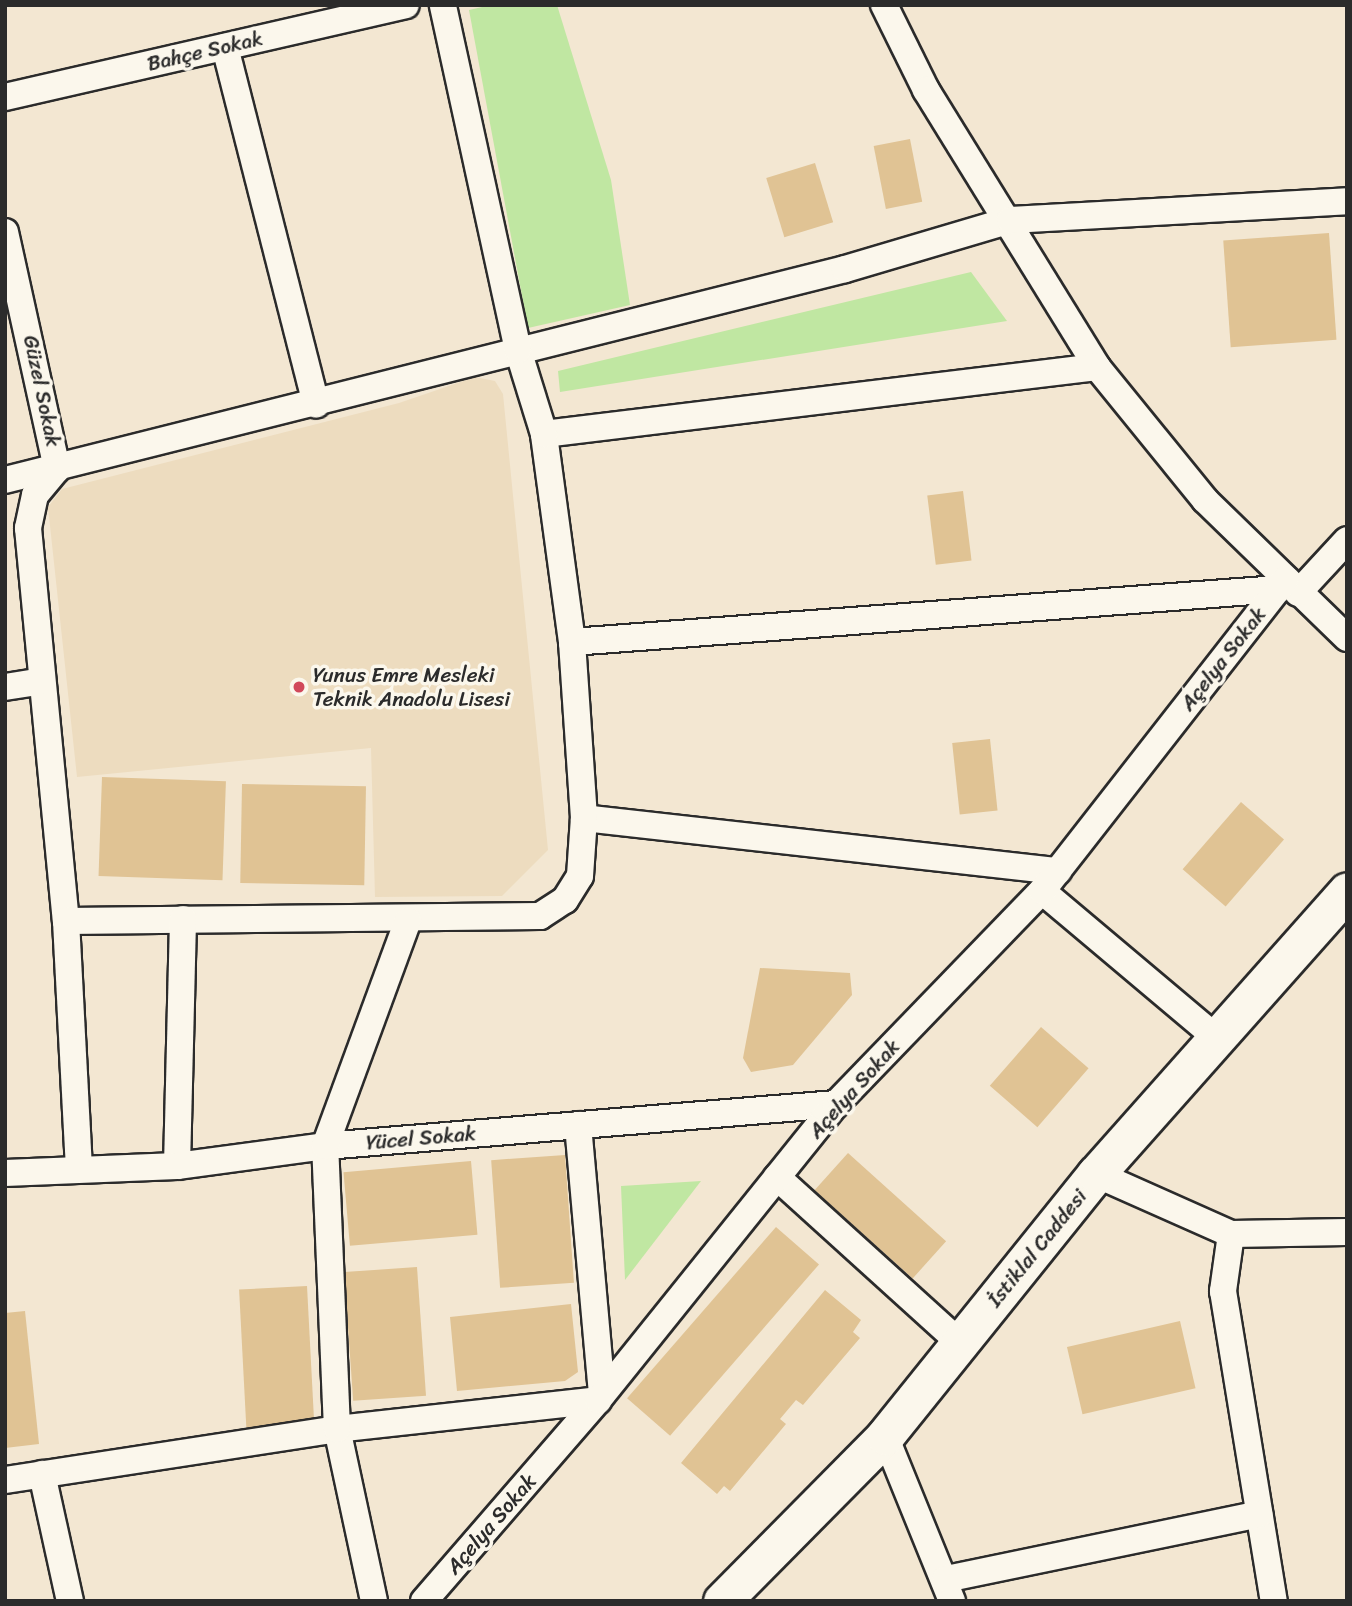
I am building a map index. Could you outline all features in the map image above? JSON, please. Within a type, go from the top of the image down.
[{"type":"main road","name":"İstiklal Caddesi","points":[[722,1601],[886,1436],[1097,1174],[1219,1040],[1347,891]]},
{"type":"street","name":"Bahçe Sokak","points":[[5,96],[406,5]]},
{"type":"street","points":[[66,921],[408,921],[540,916],[565,900],[580,876],[584,818],[572,642],[544,434],[518,350],[443,5]]},
{"type":"street","points":[[884,5],[926,90],[1010,220],[1097,367],[1205,500],[1288,587],[1347,638]]},
{"type":"street","points":[[225,47],[316,405]]},
{"type":"street","points":[[5,480],[57,470],[316,405],[518,350],[845,269],[1010,220],[1347,201]]},
{"type":"street","name":"Güzel Sokak","points":[[5,232],[57,470]]},
{"type":"street","points":[[544,434],[1097,367]]},
{"type":"street","points":[[57,470],[35,495],[28,528],[38,682],[66,921],[79,1168]]},
{"type":"street","name":"Açelya Sokak","points":[[424,1601],[600,1397],[836,1104],[1050,881],[1288,587],[1347,540]]},
{"type":"street","points":[[572,642],[1288,587]]},
{"type":"street","points":[[5,687],[38,682]]},
{"type":"street","points":[[584,818],[1050,881],[1219,1040]]},
{"type":"street","points":[[177,1166],[183,919]]},
{"type":"street","points":[[374,1601],[337,1429],[325,1146],[408,921]]},
{"type":"street","name":"Yücel Sokak","points":[[5,1173],[177,1166],[325,1146],[836,1104]]},
{"type":"street","points":[[5,1480],[337,1429],[600,1397],[578,1125]]},
{"type":"street","points":[[1097,1174],[1231,1234],[1347,1231]]},
{"type":"street","points":[[778,1177],[960,1343]]},
{"type":"street","points":[[1231,1234],[1223,1291],[1271,1600]]},
{"type":"street","points":[[886,1436],[949,1590],[1259,1514]]},
{"type":"street","points":[[42,1474],[70,1601]]},
{"type":"shaded area","name":"Yunus Emre Mesleki Teknik Anadolu Lisesi","points":[[475,377],[495,381],[503,394],[548,850],[502,896],[375,897],[371,748],[77,777],[48,507],[62,489],[399,403]]},
{"type":"green space","points":[[491,5],[557,5],[611,180],[630,305],[528,328],[469,10]]},
{"type":"green space","points":[[971,272],[1007,321],[560,392],[558,371]]},
{"type":"green space","points":[[701,1181],[625,1280],[621,1186]]},
{"type":"building","points":[[910,139],[922,202],[886,209],[874,146]]},
{"type":"building","points":[[815,163],[833,222],[784,237],[766,178]]},
{"type":"building","points":[[1329,233],[1336,340],[1231,347],[1223,240]]},
{"type":"building","points":[[963,491],[972,560],[936,565],[927,495]]},
{"type":"building","points":[[990,739],[998,811],[960,815],[952,743]]},
{"type":"building","points":[[102,777],[226,781],[222,880],[99,876]]},
{"type":"building","points":[[242,784],[366,786],[364,885],[240,883]]},
{"type":"building","points":[[1241,802],[1284,839],[1226,907],[1183,869]]},
{"type":"building","points":[[760,968],[850,973],[852,995],[793,1065],[751,1072],[743,1058]]},
{"type":"building","points":[[1041,1027],[1089,1068],[1037,1127],[990,1086]]},
{"type":"building","points":[[848,1153],[946,1241],[913,1278],[815,1190]]},
{"type":"building","points":[[565,1155],[574,1283],[500,1288],[491,1160]]},
{"type":"building","points":[[471,1161],[477,1235],[350,1246],[343,1172]]},
{"type":"building","points":[[776,1227],[819,1264],[670,1436],[627,1398]]},
{"type":"building","points":[[417,1267],[426,1396],[353,1401],[344,1272]]},
{"type":"building","points":[[307,1286],[314,1424],[246,1427],[239,1290]]},
{"type":"building","points":[[825,1290],[861,1320],[853,1332],[860,1338],[803,1405],[796,1400],[780,1419],[786,1424],[730,1491],[724,1486],[717,1494],[681,1463]]},
{"type":"building","points":[[571,1304],[578,1372],[565,1381],[457,1391],[450,1317]]},
{"type":"building","points":[[25,1311],[39,1444],[5,1448],[5,1313]]},
{"type":"building","points":[[1180,1321],[1196,1388],[1082,1414],[1067,1347]]},
{"type":"place","name":"Yunus Emre Mesleki Teknik Anadolu Lisesi","points":[[299,687]]}]
